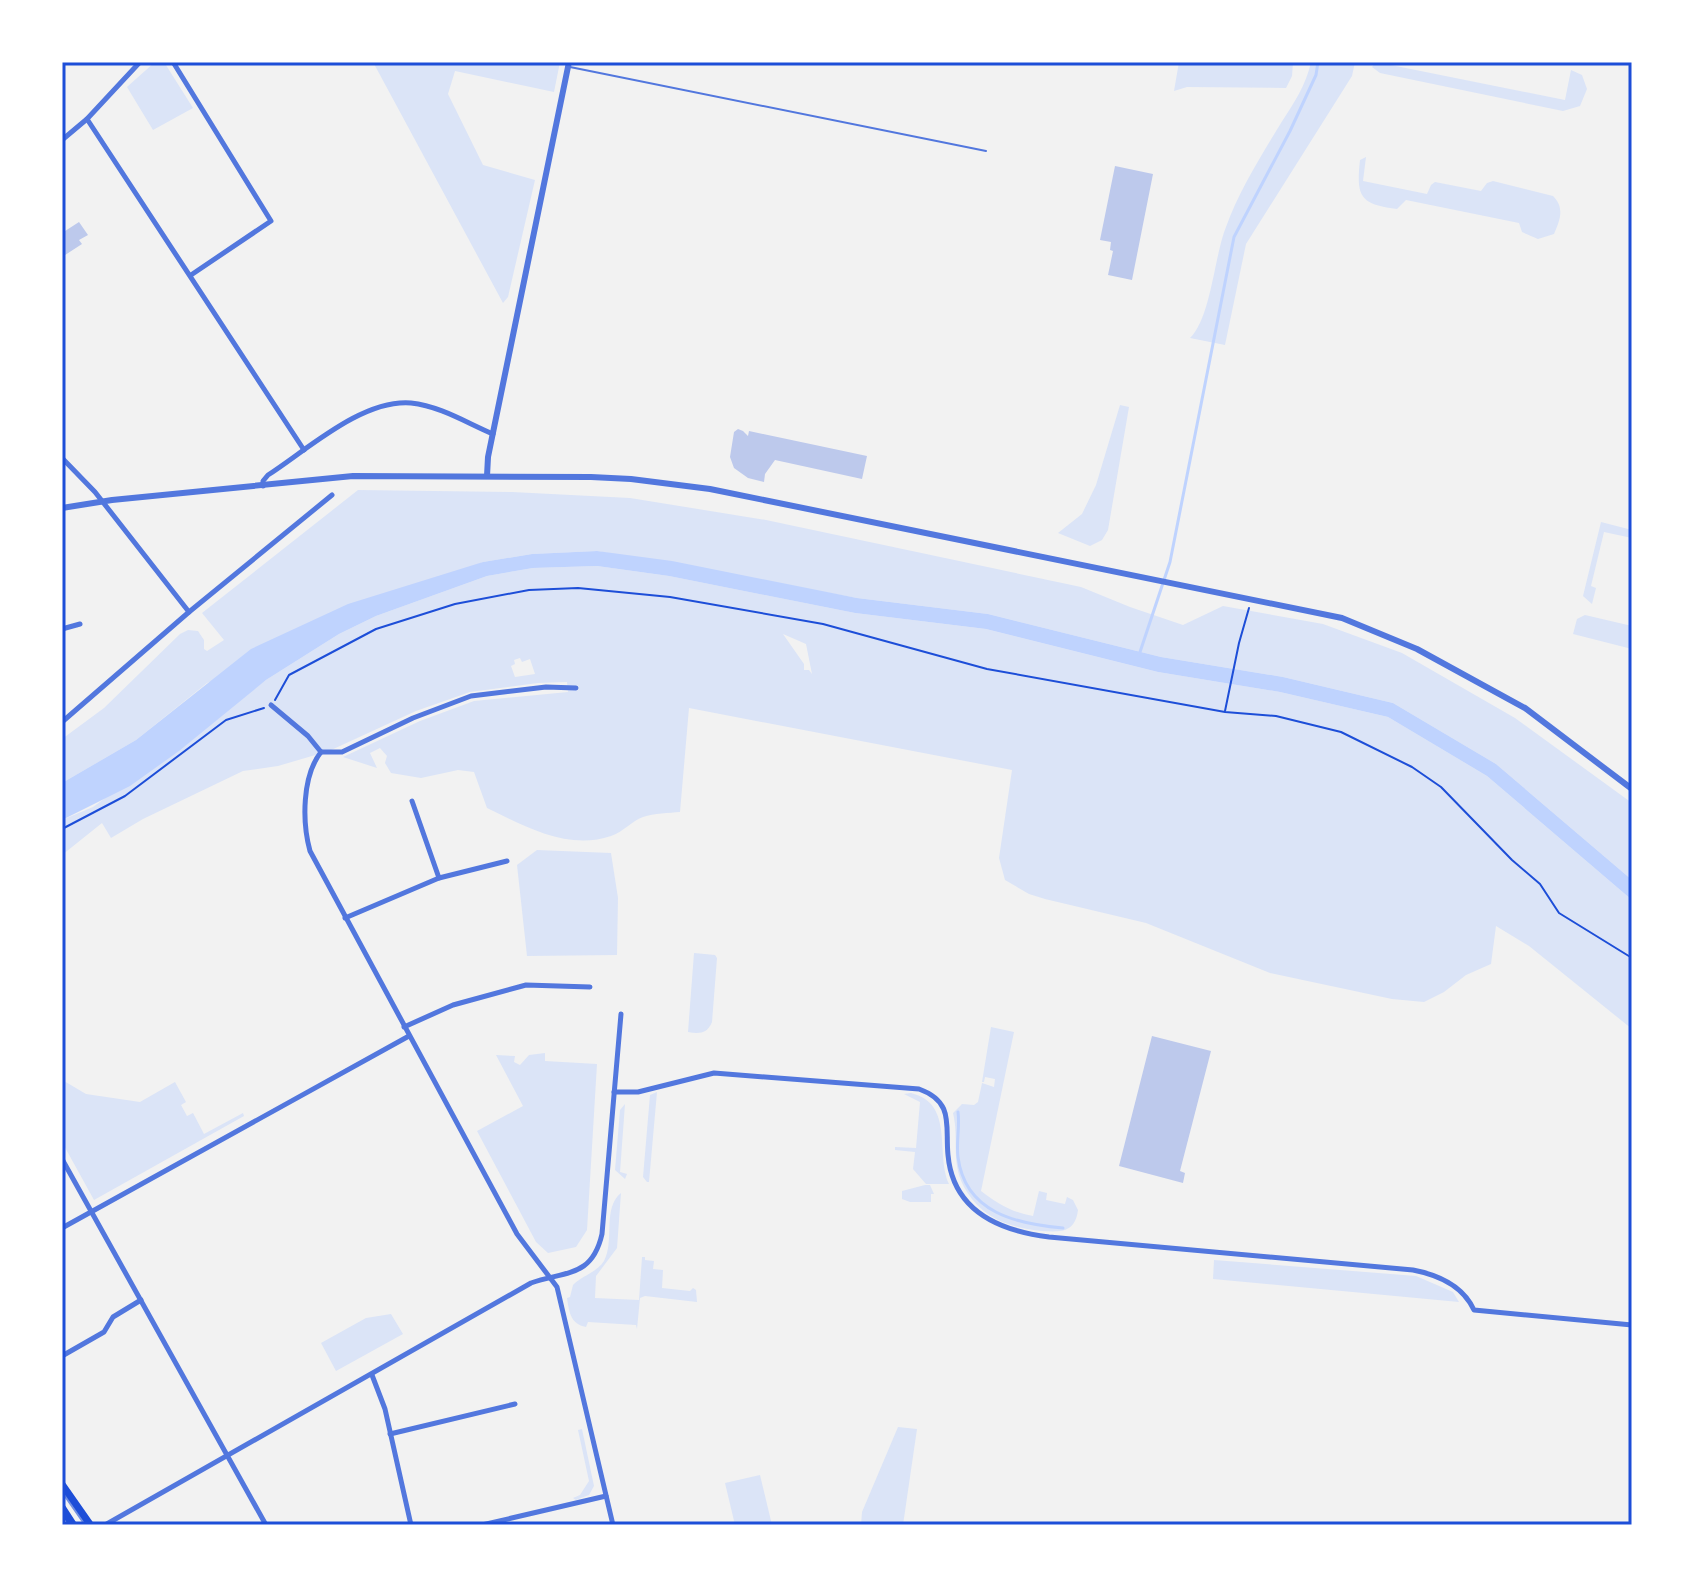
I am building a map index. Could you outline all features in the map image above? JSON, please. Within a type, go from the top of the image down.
[{"type":"main road","points":[[62,1485],[90,1525]]},
{"type":"main road","points":[[62,1508],[73,1525]]},
{"type":"street","points":[[62,140],[87,119],[140,62]]},
{"type":"street","points":[[173,62],[271,221],[191,275]]},
{"type":"street","points":[[487,476],[569,64]]},
{"type":"street","points":[[87,119],[304,450]]},
{"type":"street","points":[[263,486],[265,478],[341,425],[385,407],[399,404],[433,408],[494,434]]},
{"type":"street","points":[[62,458],[102,501],[189,612]]},
{"type":"street","points":[[62,508],[102,501],[353,476],[631,479],[710,489],[1342,618],[1445,663],[1525,708],[1632,789]]},
{"type":"street","points":[[62,721],[332,495]]},
{"type":"street","points":[[62,629],[80,624]]},
{"type":"street","points":[[321,752],[342,752],[413,718],[471,696],[546,687],[576,688]]},
{"type":"street","points":[[271,705],[308,736],[321,752]]},
{"type":"street","points":[[321,752],[312,763],[309,774],[307,837],[313,859],[517,1234],[553,1279],[613,1525]]},
{"type":"street","points":[[412,801],[439,878]]},
{"type":"street","points":[[345,918],[439,878],[507,861]]},
{"type":"street","points":[[404,1027],[442,1008],[526,985],[590,987]]},
{"type":"street","points":[[105,1525],[531,1283],[565,1276],[587,1265],[599,1248],[621,1014]]},
{"type":"street","points":[[62,1228],[409,1036]]},
{"type":"street","points":[[614,1092],[638,1092],[714,1073],[919,1089],[936,1100],[946,1113],[950,1165],[964,1196],[982,1216],[1003,1228],[1049,1237],[1413,1270],[1447,1282],[1467,1298],[1474,1310],[1632,1325]]},
{"type":"street","points":[[62,1159],[266,1525]]},
{"type":"street","points":[[62,1356],[104,1332],[113,1317],[141,1300]]},
{"type":"street","points":[[372,1375],[380,1391],[411,1525]]},
{"type":"street","points":[[390,1434],[515,1404]]},
{"type":"street","points":[[482,1525],[606,1496]]},
{"type":"lane","points":[[569,64],[986,151]]},
{"type":"path","points":[[62,829],[125,796],[226,720],[271,705],[289,675],[304,665],[376,629],[473,600],[563,587],[670,597],[823,624],[957,662],[1225,712],[1276,716],[1341,732],[1412,767],[1441,787],[1512,860],[1540,884],[1559,913],[1632,958]]},
{"type":"path","points":[[1225,712],[1237,652],[1253,598]]},
{"type":"shaded area","points":[[155,62],[164,62],[193,108],[153,130],[127,87]]},
{"type":"shaded area","points":[[373,62],[560,62],[554,92],[455,71],[448,94],[483,165],[535,180],[508,297],[503,303]]},
{"type":"shaded area","points":[[1179,62],[1293,62],[1292,76],[1286,88],[1187,87],[1174,91]]},
{"type":"shaded area","points":[[1311,62],[1355,62],[1352,76],[1246,244],[1225,345],[1190,338],[1203,316],[1231,214],[1299,94]]},
{"type":"shaded area","points":[[1376,62],[1565,100],[1571,70],[1582,75],[1587,89],[1580,106],[1563,111],[1380,73],[1372,67]]},
{"type":"shaded area","points":[[1366,157],[1363,181],[1427,194],[1435,182],[1481,191],[1493,181],[1553,196],[1560,210],[1558,224],[1554,234],[1538,239],[1522,232],[1519,223],[1406,200],[1397,209],[1375,204],[1368,201],[1360,190],[1360,160]]},
{"type":"shaded area","points":[[1120,405],[1129,407],[1108,530],[1102,540],[1090,546],[1058,533],[1082,514],[1096,485]]},
{"type":"shaded area","points":[[358,490],[512,492],[630,498],[766,520],[1081,587],[1183,625],[1223,606],[1323,624],[1402,653],[1515,718],[1632,803],[1632,880],[1496,764],[1393,703],[1283,677],[1161,657],[988,614],[857,598],[597,551],[532,554],[483,562],[207,683],[136,740],[62,783],[62,739],[104,708],[180,634],[188,630],[198,631],[207,651],[224,640],[202,613]]},
{"type":"shaded area","points":[[1601,522],[1632,530],[1632,538],[1604,532],[1591,586],[1596,588],[1592,604],[1583,596]]},
{"type":"shaded area","points":[[597,566],[669,576],[855,613],[986,629],[1158,672],[1280,692],[1388,717],[1487,776],[1632,900],[1632,1029],[1529,946],[1496,926],[1491,964],[1466,975],[1444,992],[1424,1002],[1392,999],[1270,973],[1146,923],[1029,894],[1005,880],[999,858],[1012,770],[689,708],[680,812],[647,816],[611,836],[579,840],[547,834],[487,808],[474,772],[458,770],[421,778],[391,773],[385,763],[387,756],[380,748],[370,753],[377,768],[343,757],[420,721],[474,701],[568,692],[567,682],[470,692],[416,711],[329,751],[278,766],[243,771],[143,819],[111,838],[102,823],[62,855],[62,820],[93,807],[266,680],[339,634],[376,616],[487,576],[533,568]],"holes":[[[783,634],[806,644],[812,674],[804,670],[804,664]],[[520,658],[522,662],[530,659],[535,674],[515,677],[511,666],[515,664],[514,660]]]},
{"type":"shaded area","points":[[1585,615],[1632,626],[1632,649],[1573,634],[1577,619]]},
{"type":"shaded area","points":[[537,850],[611,853],[618,898],[617,955],[527,956],[517,865]]},
{"type":"shaded area","points":[[694,953],[715,955],[717,958],[712,1022],[708,1029],[699,1033],[688,1032]]},
{"type":"shaded area","points":[[991,1027],[1014,1032],[981,1191],[1005,1207],[1033,1216],[1039,1191],[1047,1193],[1046,1200],[1065,1204],[1067,1197],[1073,1200],[1078,1210],[1074,1223],[1066,1230],[1031,1230],[999,1220],[974,1201],[958,1172],[953,1113],[962,1104],[974,1105],[978,1102],[982,1083],[994,1087],[995,1079],[985,1077],[982,1082]]},
{"type":"shaded area","points":[[545,1053],[545,1061],[597,1064],[587,1230],[576,1247],[548,1253],[536,1242],[477,1131],[523,1106],[496,1055],[515,1056],[514,1062],[520,1065],[529,1055]]},
{"type":"shaded area","points":[[64,1081],[86,1094],[140,1102],[175,1082],[186,1102],[181,1105],[187,1116],[193,1113],[204,1134],[243,1113],[244,1116],[94,1200],[62,1142]]},
{"type":"shaded area","points":[[657,1092],[647,1182],[643,1177],[650,1095]]},
{"type":"shaded area","points":[[911,1093],[925,1099],[939,1118],[949,1184],[926,1184],[913,1169],[915,1152],[895,1150],[895,1147],[916,1148],[920,1102],[904,1094]]},
{"type":"shaded area","points":[[625,1104],[620,1172],[627,1174],[625,1179],[615,1170],[620,1110]]},
{"type":"shaded area","points":[[930,1185],[934,1194],[931,1194],[931,1202],[902,1199],[902,1191]]},
{"type":"shaded area","points":[[621,1193],[617,1248],[596,1276],[595,1298],[639,1300],[642,1257],[645,1257],[645,1260],[654,1261],[653,1269],[663,1270],[662,1288],[690,1291],[693,1288],[697,1302],[645,1296],[640,1298],[637,1329],[636,1325],[588,1322],[586,1327],[573,1320],[567,1298],[573,1285],[604,1261],[609,1244],[612,1207]]},
{"type":"shaded area","points":[[1214,1260],[1416,1276],[1453,1292],[1459,1302],[1213,1279]]},
{"type":"shaded area","points":[[391,1314],[403,1334],[336,1371],[321,1343],[366,1318]]},
{"type":"shaded area","points":[[898,1427],[917,1429],[903,1525],[861,1525],[862,1512]]},
{"type":"shaded area","points":[[582,1429],[594,1486],[589,1495],[576,1500],[573,1498],[580,1495],[589,1481],[578,1430]]},
{"type":"shaded area","points":[[760,1475],[772,1525],[735,1525],[725,1483]]},
{"type":"water","points":[[597,551],[672,561],[857,598],[988,614],[1161,657],[1283,677],[1393,703],[1496,764],[1632,880],[1632,900],[1487,776],[1388,717],[1280,692],[1158,672],[986,629],[855,613],[669,576],[597,566],[533,568],[487,576],[376,616],[339,634],[266,680],[179,751],[130,786],[62,820],[62,783],[136,740],[251,649],[348,604],[483,562],[532,554]]},
{"type":"building","points":[[1115,166],[1153,174],[1132,280],[1108,275],[1113,251],[1110,250],[1111,242],[1100,240]]},
{"type":"building","points":[[79,222],[88,235],[79,240],[82,244],[62,257],[62,233]]},
{"type":"building","points":[[738,429],[748,436],[749,431],[867,456],[862,479],[775,460],[765,474],[764,482],[748,478],[734,468],[730,457],[734,432]]},
{"type":"building","points":[[1152,1036],[1211,1051],[1180,1171],[1185,1173],[1183,1183],[1119,1166]]},
{"type":"waterway","points":[[1139,655],[1170,562],[1234,237],[1290,131],[1316,75],[1318,62]]},
{"type":"waterway","points":[[958,1112],[958,1157],[971,1191],[982,1203],[1011,1219],[1063,1228]]},
{"type":"tram line","points":[[62,1492],[85,1525]]}]
